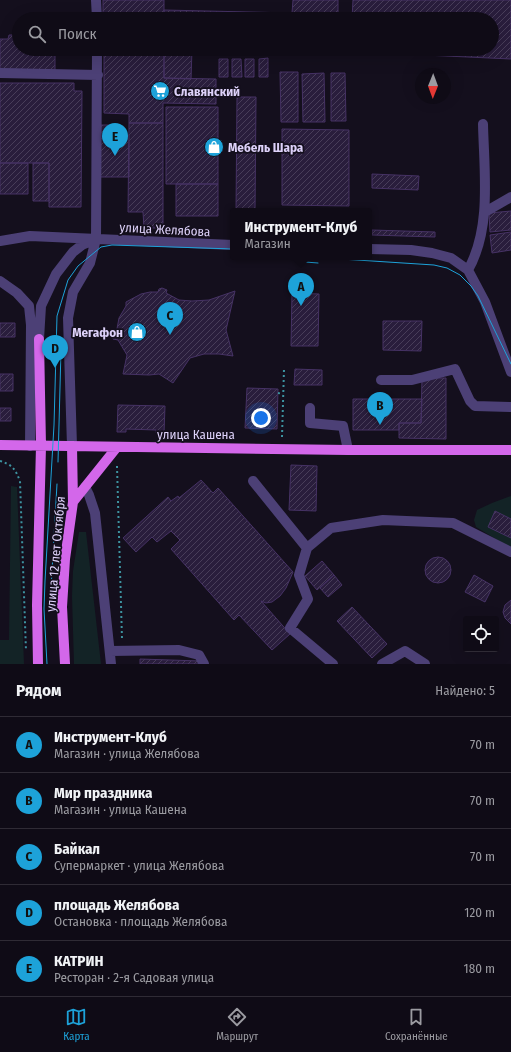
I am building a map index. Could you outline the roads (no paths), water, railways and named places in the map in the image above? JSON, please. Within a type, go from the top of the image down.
[{"type":"main road","name":"улица 12 лет Октября","points":[[38,664],[37,597],[41,446],[39,339]]},
{"type":"main road","name":"улица Кашена","points":[[0,445],[348,450],[511,450]]},
{"type":"main road","name":"улица 12 лет Октября","points":[[65,664],[62,601],[73,502],[72,446]]},
{"type":"main road","points":[[73,502],[117,447]]},
{"type":"street","points":[[96,0],[97,12]]},
{"type":"street","points":[[72,446],[68,318],[73,292],[90,263],[96,239],[97,56]]},
{"type":"street","points":[[0,73],[98,74]]},
{"type":"street","points":[[468,270],[475,257],[485,212],[484,124]]},
{"type":"street","points":[[485,212],[511,197]]},
{"type":"street","name":"улица Желябова","points":[[0,241],[30,236],[230,245]]},
{"type":"street","points":[[39,339],[41,306],[56,274],[64,263],[82,245],[96,239]]},
{"type":"street","points":[[372,249],[410,250],[432,253],[451,258],[468,270],[485,302],[511,372]]},
{"type":"street","points":[[0,281],[17,293],[29,306],[31,325],[30,446]]},
{"type":"street","points":[[29,306],[41,306]]},
{"type":"street","points":[[381,380],[412,380],[455,369],[470,401],[475,406],[511,407]]},
{"type":"street","points":[[310,408],[310,423],[343,426],[348,450]]},
{"type":"street","points":[[253,481],[307,548]]},
{"type":"street","points":[[85,487],[94,513],[111,664]]},
{"type":"street","points":[[333,664],[290,628],[308,598],[299,575],[307,548],[331,528],[383,520],[453,523],[511,552]]},
{"type":"street","points":[[110,651],[179,650],[199,655],[204,664]]},
{"type":"street","points":[[382,664],[405,651],[425,664]]},
{"type":"tram line","points":[[47,664],[44,609],[54,425],[57,316],[68,280],[78,266],[101,247],[112,245],[230,249]]},
{"type":"tram line","points":[[297,260],[318,263]]},
{"type":"tram line","points":[[356,260],[434,265],[447,268],[460,275],[478,296],[511,364]]},
{"type":"tram line","points":[[58,462],[61,350]]},
{"type":"tram line","points":[[50,606],[57,484]]},
{"type":"place","name":"Славянский","points":[[160,91]]},
{"type":"place","name":"Мебель Шара","points":[[214,147]]},
{"type":"place","name":"КАТРИН","points":[[115,156]]},
{"type":"place","name":"Инструмент-Клуб","points":[[301,306]]},
{"type":"place","name":"Мегафон","points":[[137,332]]},
{"type":"place","name":"Байкал","points":[[170,335]]},
{"type":"place","name":"площадь Желябова","points":[[55,368]]},
{"type":"place","name":"Мир праздника","points":[[380,425]]}]
